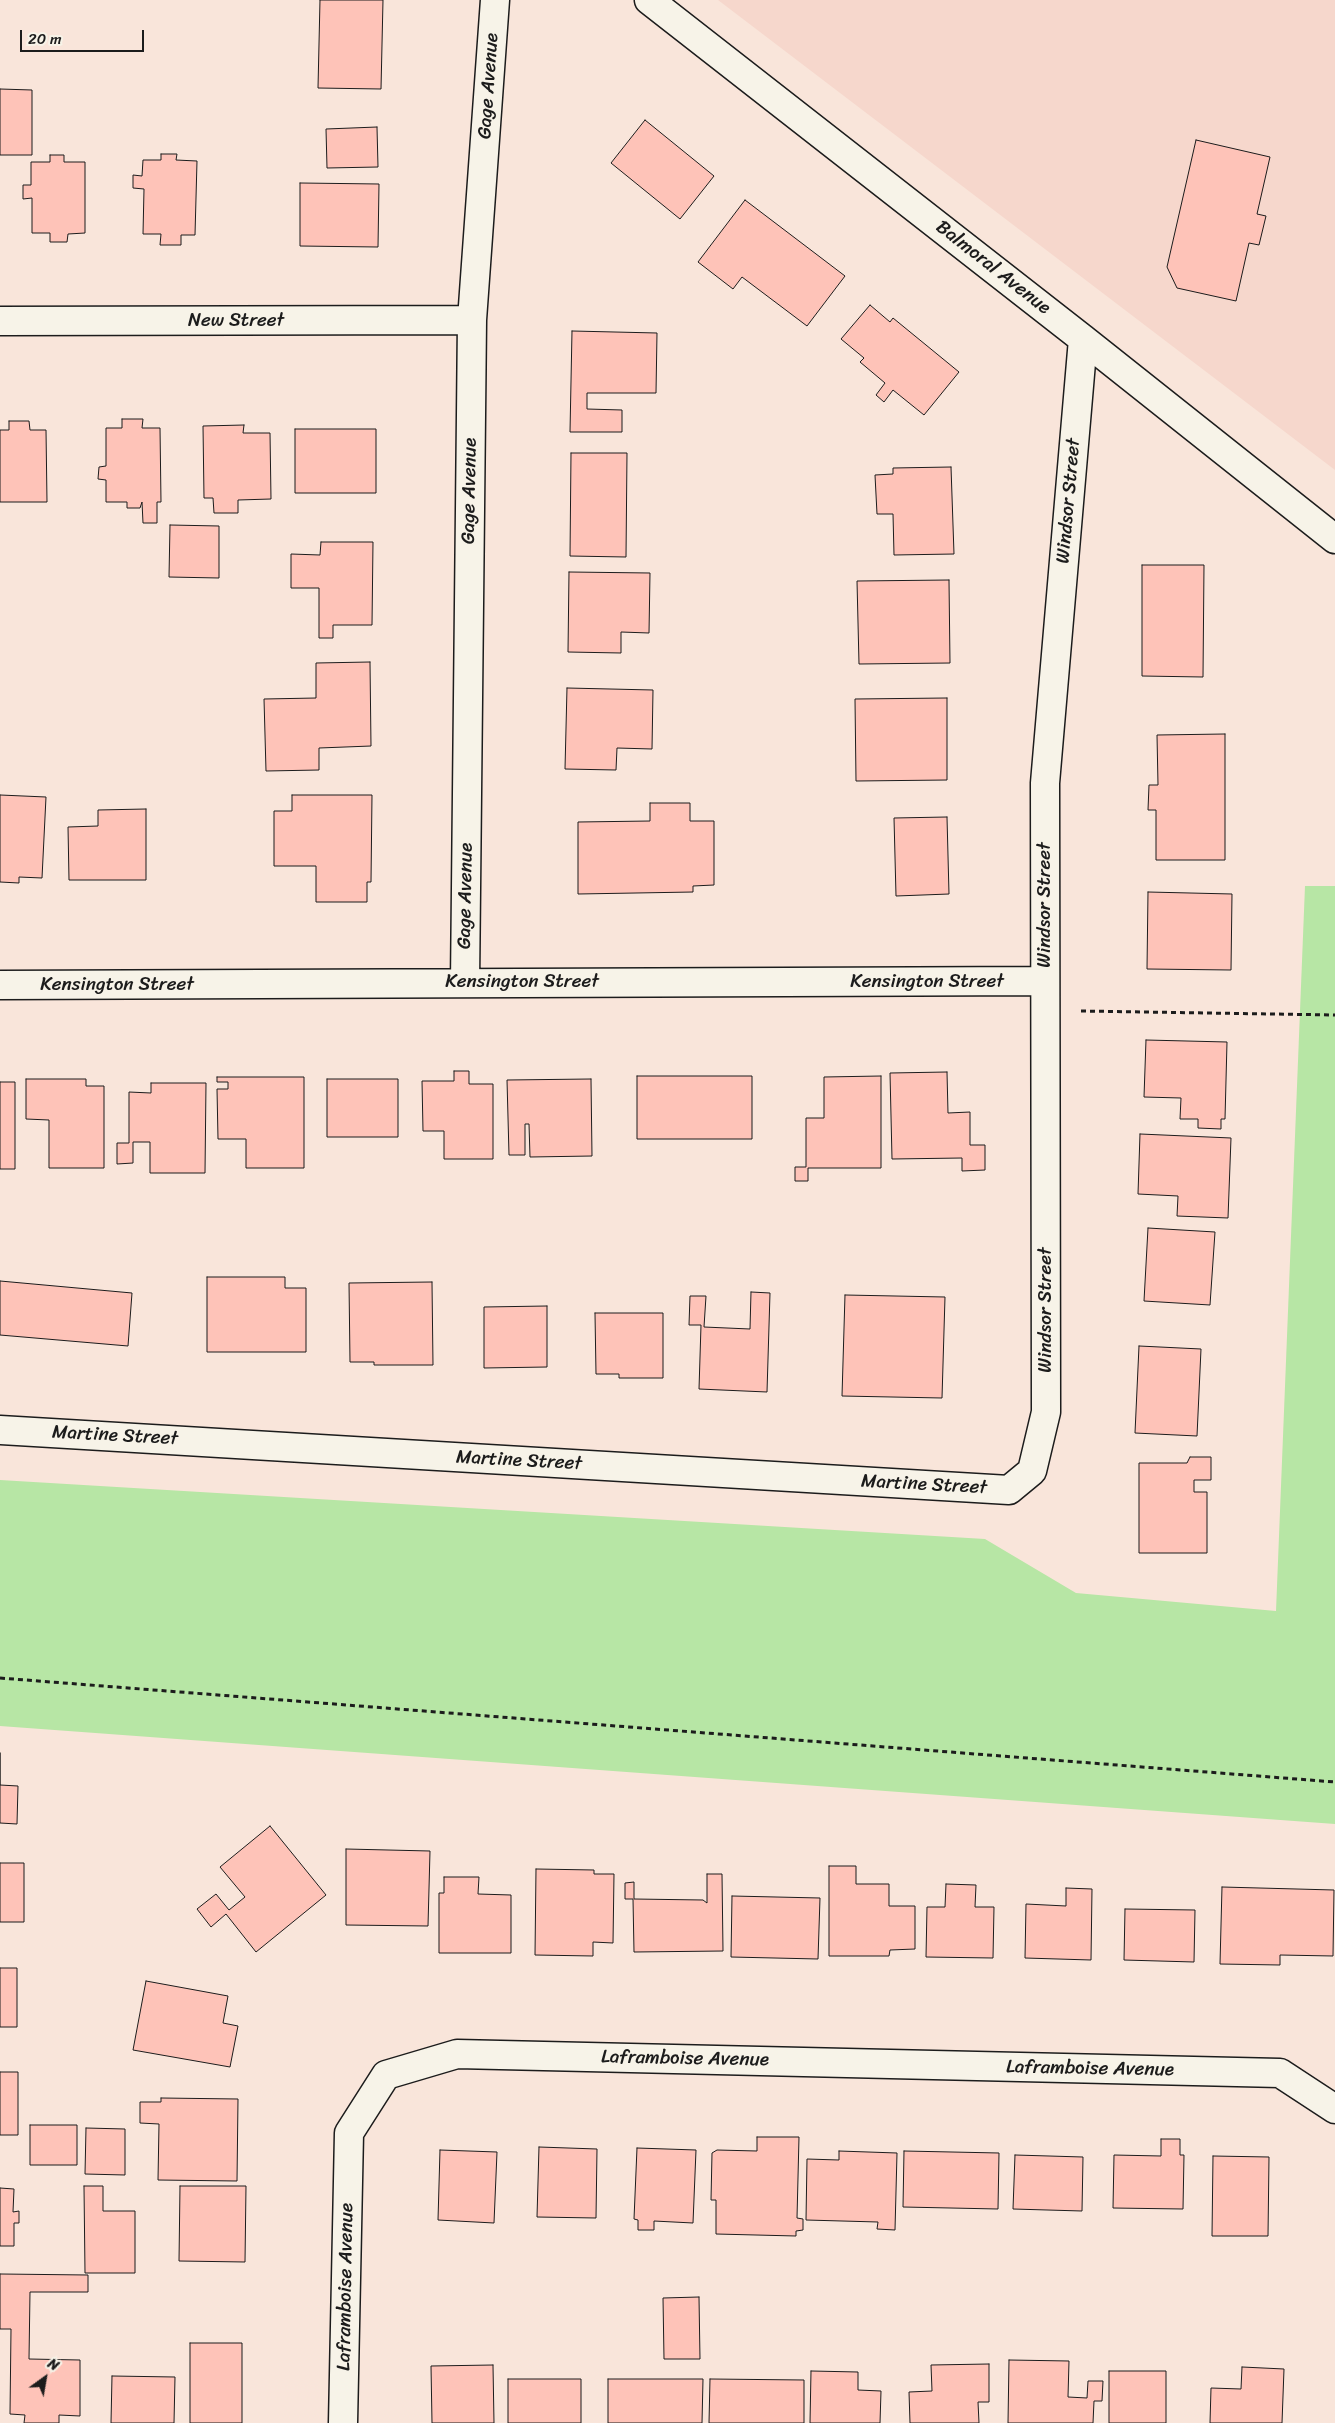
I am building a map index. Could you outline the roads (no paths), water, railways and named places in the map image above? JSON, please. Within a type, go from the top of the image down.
[{"type":"street","name":"Gage Avenue","points":[[466,982],[472,320],[495,0]]},
{"type":"street","name":"Balmoral Avenue","points":[[649,0],[1083,339],[1335,539]]},
{"type":"street","name":"New Street","points":[[0,321],[472,320]]},
{"type":"street","name":"Windsor Street","points":[[1032,1471],[1046,1412],[1045,783],[1083,339]]},
{"type":"street","name":"Kensington Street","points":[[0,986],[466,982],[1045,981]]},
{"type":"street","name":"Martine Street","points":[[0,1430],[1009,1490],[1032,1471]]},
{"type":"street","name":"Laframboise Avenue","points":[[343,2423],[350,2133],[386,2075],[457,2054],[1280,2073],[1335,2109]]}]
